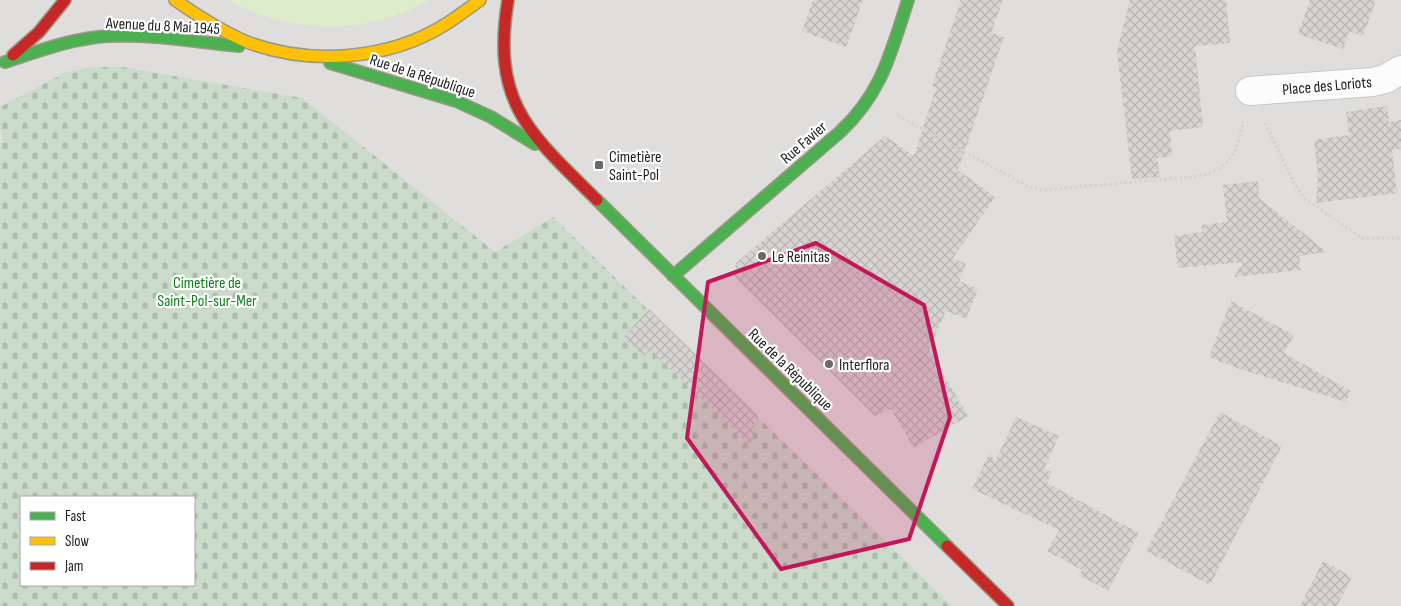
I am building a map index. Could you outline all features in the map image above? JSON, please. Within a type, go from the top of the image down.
[{"type":"street","name":"Avenue du 8 Mai 1945","points":[[2,64],[39,32],[65,0]]},
{"type":"street","points":[[175,0],[202,20],[241,41],[262,48],[305,56],[350,56],[382,51],[444,26],[480,0]]},
{"type":"street","name":"Rue de la République","points":[[508,0],[503,46],[507,80],[520,114],[551,155],[1008,606]]},
{"type":"street","name":"Rue Favier","points":[[673,276],[840,132],[869,101],[881,78],[908,0]]},
{"type":"street","name":"Avenue du 8 Mai 1945","points":[[2,64],[71,42],[108,36],[128,36],[262,48]]},
{"type":"street","name":"Rue de la République","points":[[305,56],[461,102],[501,122],[551,155]]},
{"type":"street","name":"Place des Loriots","points":[[1250,91],[1373,82],[1385,79],[1401,70]]},
{"type":"path","points":[[869,101],[1029,187],[1053,190],[1200,176],[1212,173],[1223,167],[1231,158],[1238,145],[1250,91]]},
{"type":"path","points":[[1250,91],[1295,185],[1305,199],[1362,238],[1401,238]]},
{"type":"highlighted area","points":[[816,243],[924,305],[950,417],[909,539],[781,569],[687,438],[708,282]]},
{"type":"shaded area","points":[[0,0],[1401,0],[1401,606],[0,606]]},
{"type":"green space","points":[[228,0],[429,0],[405,12],[380,20],[355,25],[328,27],[302,25],[277,20],[252,12]]},
{"type":"green space","name":"Cimetière de Saint-Pol-sur-Mer","points":[[94,67],[122,67],[302,98],[495,252],[553,217],[952,606],[0,606],[0,144],[3,142],[0,128],[0,107],[66,72]]},
{"type":"building","points":[[813,0],[863,0],[846,47],[802,31]]},
{"type":"building","points":[[961,0],[1003,0],[991,33],[1004,37],[958,170],[995,197],[953,258],[966,264],[959,281],[978,289],[966,319],[946,311],[929,350],[968,416],[914,448],[891,409],[875,416],[734,276],[736,263],[885,136],[914,156],[936,88],[932,86]]},
{"type":"building","points":[[1130,0],[1226,0],[1230,43],[1195,46],[1203,127],[1170,131],[1172,156],[1157,158],[1160,177],[1132,179],[1117,51]]},
{"type":"building","points":[[1310,0],[1376,0],[1363,36],[1349,31],[1343,49],[1298,34]]},
{"type":"building","points":[[1387,106],[1389,122],[1401,120],[1401,149],[1392,150],[1397,193],[1316,203],[1318,175],[1314,140],[1349,135],[1346,112]]},
{"type":"building","points":[[1258,181],[1259,198],[1327,252],[1299,256],[1301,270],[1234,277],[1243,262],[1178,268],[1174,236],[1202,232],[1201,225],[1227,222],[1223,185]]},
{"type":"building","points":[[1231,301],[1294,335],[1284,353],[1351,391],[1346,402],[1237,368],[1209,357]]},
{"type":"building","points":[[649,309],[757,414],[750,445],[650,350],[644,356],[623,338]]},
{"type":"building","points":[[1220,412],[1282,446],[1210,585],[1146,551]]},
{"type":"building","points":[[1016,417],[1059,436],[1044,469],[1052,472],[1047,483],[1139,533],[1108,591],[1079,575],[1082,570],[1047,551],[1059,530],[972,489],[990,452],[995,462]]},
{"type":"building","points":[[1323,561],[1352,577],[1337,606],[1300,606]]},
{"type":"traffic: fast","points":[[673,276],[840,132],[854,117],[866,102],[883,71],[908,0]]},
{"type":"traffic: fast","points":[[5,62],[69,42],[109,36],[158,37],[239,46]]},
{"type":"traffic: fast","points":[[330,63],[456,101],[491,117],[535,144]]},
{"type":"traffic: fast","points":[[597,200],[947,546]]},
{"type":"traffic: slow","points":[[175,0],[210,23],[247,42],[271,50],[323,56],[349,56],[375,52],[400,45],[424,36],[446,24],[480,0]]},
{"type":"traffic: jam","points":[[13,55],[39,32],[65,0]]},
{"type":"traffic: jam","points":[[508,0],[504,35],[505,65],[511,91],[521,114],[534,134],[552,155],[597,200]]},
{"type":"traffic: jam","points":[[947,546],[1008,606]]},
{"type":"place","name":"Cimetière Saint-Pol","points":[[599,165]]},
{"type":"place","name":"Le Reinitas","points":[[762,256]]},
{"type":"place","name":"Interflora","points":[[829,364]]}]
